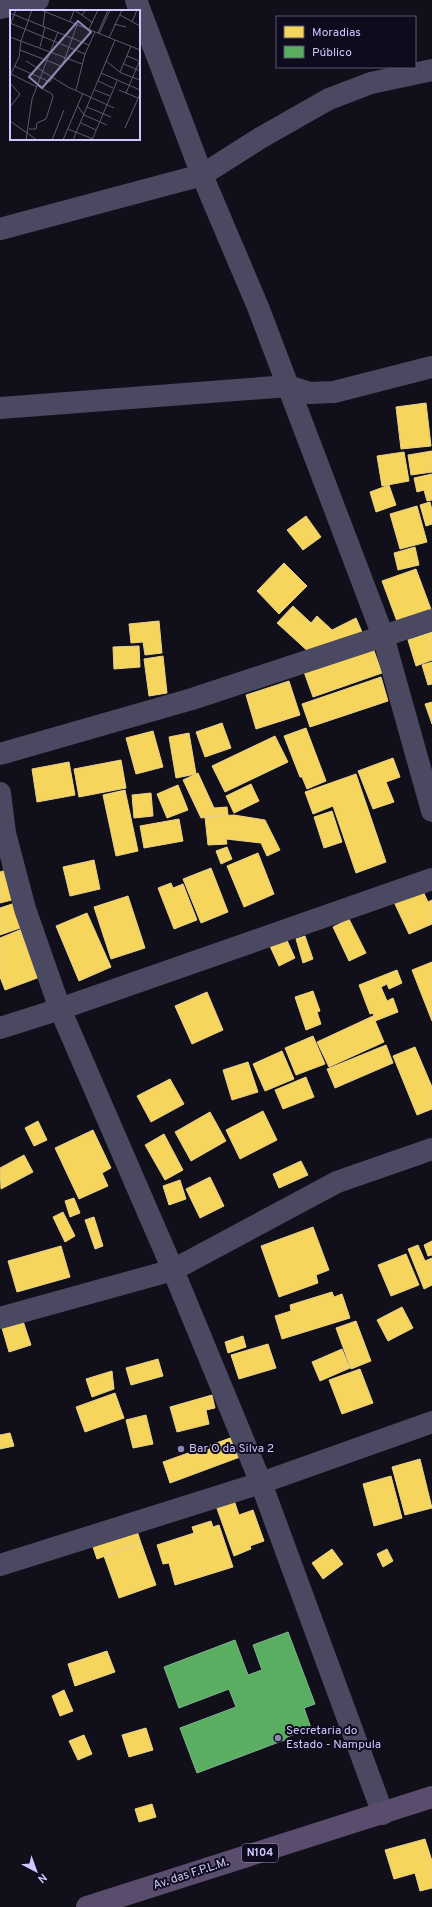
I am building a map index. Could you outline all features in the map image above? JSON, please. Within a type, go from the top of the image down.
[{"type":"main road","name":"Av. das F.P.L.M.","points":[[87,1907],[383,1814],[432,1797]]},
{"type":"street","points":[[0,8],[38,0]]},
{"type":"street","points":[[136,0],[140,10]]},
{"type":"street","points":[[140,11],[202,175],[258,307],[383,636],[432,811]]},
{"type":"street","points":[[0,229],[202,175],[262,137],[329,99],[371,83],[432,70]]},
{"type":"street","points":[[0,408],[288,386],[310,393],[334,392],[432,367]]},
{"type":"street","points":[[0,754],[192,699],[432,620]]},
{"type":"street","points":[[0,793],[5,833],[25,909],[60,1009],[174,1270],[261,1483],[383,1814]]},
{"type":"street","points":[[0,1028],[60,1009],[432,879]]},
{"type":"street","points":[[0,1318],[174,1270],[337,1182],[432,1149]]},
{"type":"street","points":[[0,1565],[261,1483],[432,1422]]},
{"type":"building: Moradias","points":[[426,403],[431,446],[401,449],[396,407]]},
{"type":"building: Moradias","points":[[432,451],[432,472],[411,475],[408,455]]},
{"type":"building: Moradias","points":[[404,452],[409,481],[382,486],[377,456]]},
{"type":"building: Moradias","points":[[432,474],[432,500],[427,501],[424,490],[417,492],[414,478]]},
{"type":"building: Moradias","points":[[389,485],[396,505],[376,512],[370,492]]},
{"type":"building: Moradias","points":[[430,502],[432,510],[432,524],[426,526],[420,505]]},
{"type":"building: Moradias","points":[[417,506],[427,542],[400,549],[390,514]]},
{"type":"building: Moradias","points":[[306,516],[321,537],[303,550],[287,530]]},
{"type":"building: Moradias","points":[[415,547],[419,565],[398,570],[394,553]]},
{"type":"building: Moradias","points":[[284,563],[307,586],[279,614],[257,591]]},
{"type":"building: Moradias","points":[[416,569],[432,612],[398,624],[382,581]]},
{"type":"building: Moradias","points":[[293,606],[311,623],[317,616],[332,630],[356,618],[362,632],[312,655],[277,623]]},
{"type":"building: Moradias","points":[[159,621],[162,653],[145,655],[143,642],[131,643],[129,624]]},
{"type":"building: Moradias","points":[[432,632],[432,660],[416,666],[408,640]]},
{"type":"building: Moradias","points":[[139,646],[140,667],[114,669],[113,647]]},
{"type":"building: Moradias","points":[[373,648],[382,673],[313,697],[304,672]]},
{"type":"building: Moradias","points":[[163,656],[167,693],[149,696],[144,659]]},
{"type":"building: Moradias","points":[[432,662],[432,684],[428,685],[422,665]]},
{"type":"building: Moradias","points":[[381,677],[388,701],[310,727],[302,704]]},
{"type":"building: Moradias","points":[[289,681],[300,715],[256,729],[246,695]]},
{"type":"building: Moradias","points":[[432,702],[432,724],[425,704]]},
{"type":"building: Moradias","points":[[222,723],[231,748],[205,757],[196,732]]},
{"type":"building: Moradias","points":[[306,728],[326,781],[307,789],[302,777],[300,777],[284,736]]},
{"type":"building: Moradias","points":[[153,731],[163,767],[136,774],[126,738]]},
{"type":"building: Moradias","points":[[189,733],[196,774],[176,778],[169,737]]},
{"type":"building: Moradias","points":[[275,736],[288,762],[225,792],[212,766]]},
{"type":"building: Moradias","points":[[393,758],[400,777],[386,782],[394,802],[373,809],[358,771]]},
{"type":"building: Moradias","points":[[121,760],[126,788],[79,797],[74,769]]},
{"type":"building: Moradias","points":[[69,762],[75,795],[37,802],[32,769]]},
{"type":"building: Moradias","points":[[198,773],[214,808],[227,807],[228,815],[201,818],[183,780]]},
{"type":"building: Moradias","points":[[356,774],[386,862],[356,873],[333,806],[313,814],[305,792]]},
{"type":"building: Moradias","points":[[251,784],[259,801],[234,813],[226,796]]},
{"type":"building: Moradias","points":[[178,785],[188,810],[167,818],[157,794]]},
{"type":"building: Moradias","points":[[125,790],[138,851],[116,856],[103,795]]},
{"type":"building: Moradias","points":[[151,793],[153,816],[134,818],[132,795]]},
{"type":"building: Moradias","points":[[332,811],[342,842],[324,848],[314,817]]},
{"type":"building: Moradias","points":[[234,815],[265,820],[280,850],[267,856],[261,843],[226,839],[227,844],[208,845],[205,817]]},
{"type":"building: Moradias","points":[[179,819],[183,841],[144,848],[140,826]]},
{"type":"building: Moradias","points":[[227,847],[232,859],[221,864],[216,851]]},
{"type":"building: Moradias","points":[[258,853],[274,894],[244,907],[227,866]]},
{"type":"building: Moradias","points":[[94,860],[100,889],[70,896],[63,867]]},
{"type":"building: Moradias","points":[[211,868],[228,912],[201,923],[183,879]]},
{"type":"building: Moradias","points":[[9,869],[16,899],[0,903],[0,872]]},
{"type":"building: Moradias","points":[[171,883],[173,888],[183,884],[197,920],[174,929],[158,888]]},
{"type":"building: Moradias","points":[[422,889],[428,902],[432,900],[432,924],[409,934],[394,902]]},
{"type":"building: Moradias","points":[[128,896],[145,948],[111,959],[94,907]]},
{"type":"building: Moradias","points":[[18,902],[26,926],[0,935],[0,908]]},
{"type":"building: Moradias","points":[[87,913],[111,967],[79,981],[56,926]]},
{"type":"building: Moradias","points":[[349,919],[366,953],[349,961],[333,927]]},
{"type":"building: Moradias","points":[[22,929],[40,977],[5,990],[0,977],[0,938]]},
{"type":"building: Moradias","points":[[285,936],[295,958],[279,966],[269,944]]},
{"type":"building: Moradias","points":[[305,936],[313,959],[303,963],[296,939]]},
{"type":"building: Moradias","points":[[432,962],[432,1021],[412,970]]},
{"type":"building: Moradias","points":[[397,970],[402,983],[389,989],[387,984],[381,987],[387,1001],[393,998],[398,1012],[375,1021],[373,1013],[370,1014],[359,985]]},
{"type":"building: Moradias","points":[[313,991],[320,1011],[317,1012],[321,1024],[306,1030],[295,997]]},
{"type":"building: Moradias","points":[[207,992],[223,1030],[192,1044],[175,1006]]},
{"type":"building: Moradias","points":[[373,1016],[384,1042],[329,1067],[317,1042]]},
{"type":"building: Moradias","points":[[313,1036],[325,1064],[296,1075],[285,1048]]},
{"type":"building: Moradias","points":[[386,1045],[393,1063],[335,1088],[327,1069]]},
{"type":"building: Moradias","points":[[415,1047],[432,1087],[432,1109],[417,1115],[393,1056]]},
{"type":"building: Moradias","points":[[282,1051],[294,1079],[265,1091],[253,1064]]},
{"type":"building: Moradias","points":[[248,1062],[258,1092],[232,1100],[223,1070]]},
{"type":"building: Moradias","points":[[306,1077],[314,1097],[283,1109],[275,1090]]},
{"type":"building: Moradias","points":[[170,1079],[184,1104],[151,1122],[137,1096]]},
{"type":"building: Moradias","points":[[263,1111],[277,1140],[240,1159],[226,1130]]},
{"type":"building: Moradias","points":[[210,1112],[226,1141],[191,1161],[175,1132]]},
{"type":"building: Moradias","points":[[38,1121],[47,1140],[34,1146],[25,1128]]},
{"type":"building: Moradias","points":[[93,1130],[111,1168],[102,1173],[108,1186],[79,1199],[55,1148]]},
{"type":"building: Moradias","points":[[164,1134],[183,1170],[165,1180],[145,1145]]},
{"type":"building: Moradias","points":[[24,1155],[33,1172],[1,1189],[0,1168]]},
{"type":"building: Moradias","points":[[301,1161],[308,1175],[279,1188],[273,1174]]},
{"type":"building: Moradias","points":[[210,1177],[224,1206],[200,1218],[186,1189]]},
{"type":"building: Moradias","points":[[180,1180],[186,1199],[169,1205],[163,1186]]},
{"type":"building: Moradias","points":[[74,1198],[80,1213],[70,1217],[65,1201]]},
{"type":"building: Moradias","points":[[63,1212],[75,1236],[65,1242],[53,1217]]},
{"type":"building: Moradias","points":[[94,1217],[103,1246],[95,1249],[85,1220]]},
{"type":"building: Moradias","points":[[313,1227],[329,1270],[316,1275],[318,1283],[279,1297],[261,1246]]},
{"type":"building: Moradias","points":[[432,1241],[432,1255],[428,1256],[424,1245]]},
{"type":"building: Moradias","points":[[418,1245],[425,1261],[432,1258],[432,1285],[424,1289],[408,1249]]},
{"type":"building: Moradias","points":[[61,1246],[70,1277],[17,1292],[8,1261]]},
{"type":"building: Moradias","points":[[406,1254],[419,1285],[391,1296],[378,1265]]},
{"type":"building: Moradias","points":[[332,1292],[334,1297],[342,1294],[350,1318],[282,1339],[275,1316],[291,1311],[290,1305]]},
{"type":"building: Moradias","points":[[402,1307],[413,1328],[388,1341],[377,1320]]},
{"type":"building: Moradias","points":[[23,1321],[31,1345],[9,1352],[2,1328]]},
{"type":"building: Moradias","points":[[356,1321],[371,1361],[351,1369],[336,1328]]},
{"type":"building: Moradias","points":[[243,1336],[246,1347],[228,1353],[225,1342]]},
{"type":"building: Moradias","points":[[268,1344],[276,1368],[239,1379],[231,1355]]},
{"type":"building: Moradias","points":[[342,1349],[350,1368],[320,1381],[312,1362]]},
{"type":"building: Moradias","points":[[158,1359],[163,1376],[131,1385],[126,1368]]},
{"type":"building: Moradias","points":[[360,1369],[373,1403],[342,1414],[329,1380]]},
{"type":"building: Moradias","points":[[112,1371],[114,1389],[92,1397],[86,1379]]},
{"type":"building: Moradias","points":[[115,1393],[124,1418],[85,1432],[76,1407]]},
{"type":"building: Moradias","points":[[212,1395],[215,1408],[206,1410],[209,1424],[177,1432],[170,1407]]},
{"type":"building: Moradias","points":[[146,1415],[153,1444],[133,1448],[126,1420]]},
{"type":"building: Moradias","points":[[10,1433],[14,1446],[0,1449],[0,1435]]},
{"type":"building: Moradias","points":[[233,1437],[240,1457],[170,1483],[163,1462]]},
{"type":"building: Moradias","points":[[420,1459],[432,1508],[405,1515],[392,1467]]},
{"type":"building: Moradias","points":[[391,1476],[402,1518],[374,1526],[363,1484]]},
{"type":"building: Moradias","points":[[233,1497],[239,1515],[253,1510],[264,1541],[250,1546],[251,1549],[234,1556],[215,1503]]},
{"type":"building: Moradias","points":[[211,1521],[213,1527],[219,1525],[233,1567],[175,1585],[169,1563],[163,1564],[157,1545],[194,1533],[192,1527]]},
{"type":"building: Moradias","points":[[135,1525],[141,1543],[97,1559],[91,1541]]},
{"type":"building: Moradias","points":[[141,1543],[156,1585],[119,1598],[104,1556]]},
{"type":"building: Moradias","points":[[332,1549],[343,1564],[323,1579],[312,1563]]},
{"type":"building: Moradias","points":[[387,1549],[393,1561],[383,1567],[377,1554]]},
{"type":"building: Moradias","points":[[107,1651],[115,1672],[75,1686],[68,1664]]},
{"type":"building: Moradias","points":[[64,1690],[73,1711],[60,1716],[52,1696]]},
{"type":"building: Moradias","points":[[146,1728],[153,1750],[129,1757],[122,1735]]},
{"type":"building: Moradias","points":[[84,1735],[92,1754],[78,1760],[69,1741]]},
{"type":"building: Moradias","points":[[152,1804],[156,1817],[139,1822],[135,1809]]},
{"type":"building: Moradias","points":[[425,1839],[432,1861],[432,1888],[420,1891],[415,1873],[394,1879],[385,1850]]},
{"type":"building: Público","points":[[288,1632],[315,1704],[304,1708],[311,1728],[287,1737],[287,1739],[197,1773],[180,1728],[236,1707],[229,1689],[179,1708],[164,1667],[235,1640],[248,1675],[262,1670],[253,1645]]},
{"type":"place","name":"Bar O da Silva 2","points":[[181,1449]]},
{"type":"place","name":"Secretaria do Estado - Nampula","points":[[278,1738]]}]
